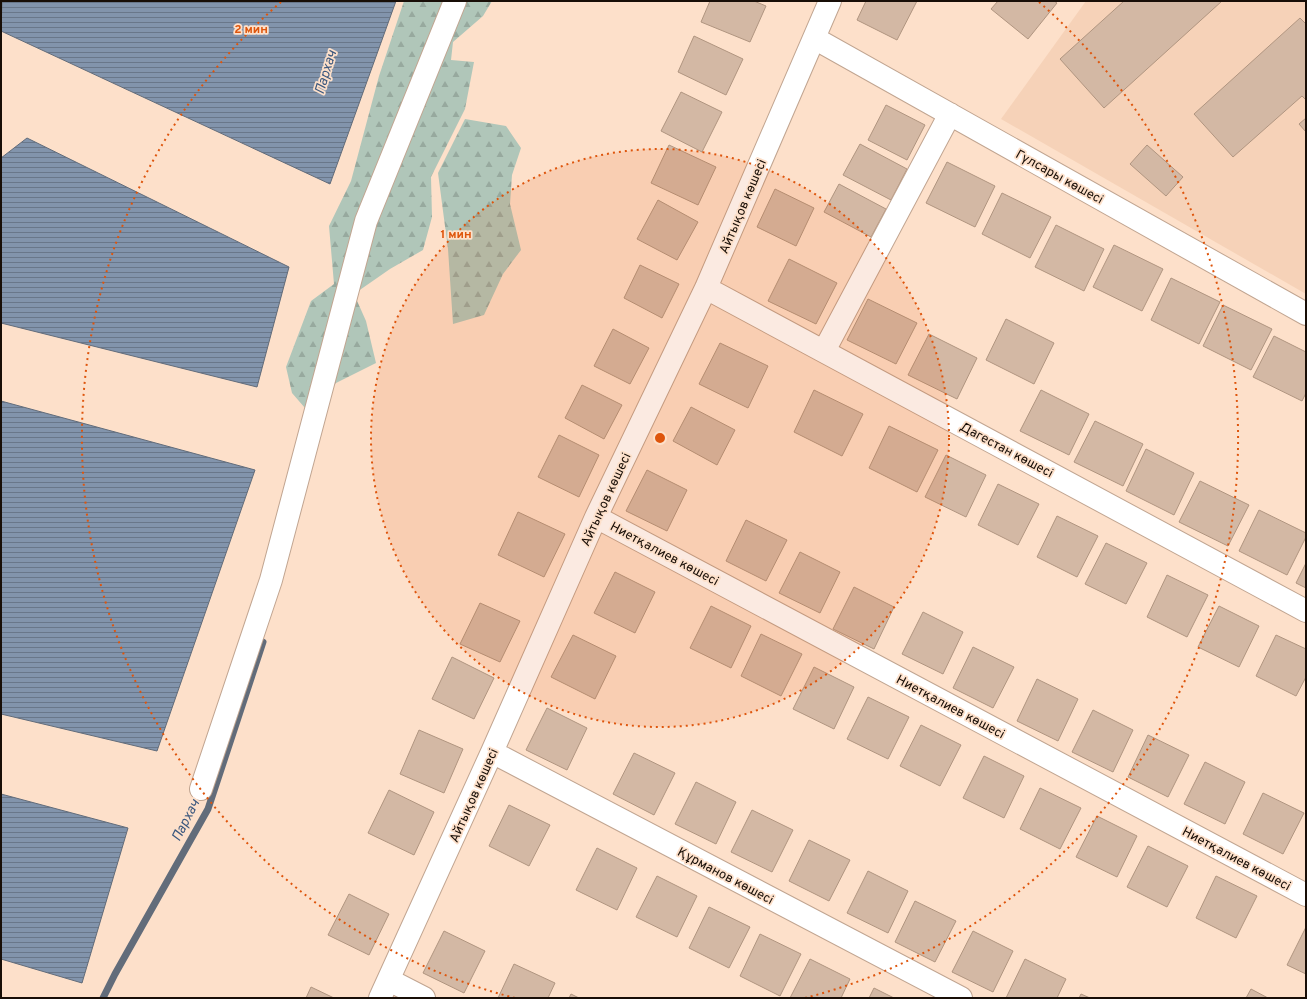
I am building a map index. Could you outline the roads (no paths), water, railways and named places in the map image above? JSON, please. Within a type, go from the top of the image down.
[{"type":"street","points":[[201,789],[271,580],[366,221],[455,1]]},
{"type":"street","name":"Айтықов көшесі","points":[[384,989],[492,752],[596,517],[706,288],[830,1]]},
{"type":"street","name":"Гүлсары көшесі","points":[[814,38],[1306,314]]},
{"type":"street","points":[[824,351],[950,114]]},
{"type":"street","name":"Дагестан көшесі","points":[[706,288],[1306,612]]},
{"type":"street","name":"Ниетқалиев көшесі","points":[[596,517],[1306,895]]},
{"type":"street","name":"Құрманов көшесі","points":[[492,752],[961,998]]},
{"type":"street","points":[[384,989],[424,998]]},
{"type":"water","points":[[2,1],[396,1],[330,184],[1,31]]},
{"type":"water","points":[[27,138],[289,267],[257,387],[1,323],[1,158]]},
{"type":"water","points":[[1,401],[255,470],[157,751],[1,714]]},
{"type":"water","points":[[1,794],[128,828],[82,983],[1,959]]},
{"type":"waterway","name":"Пархач","points":[[103,998],[208,809],[263,642]]}]
